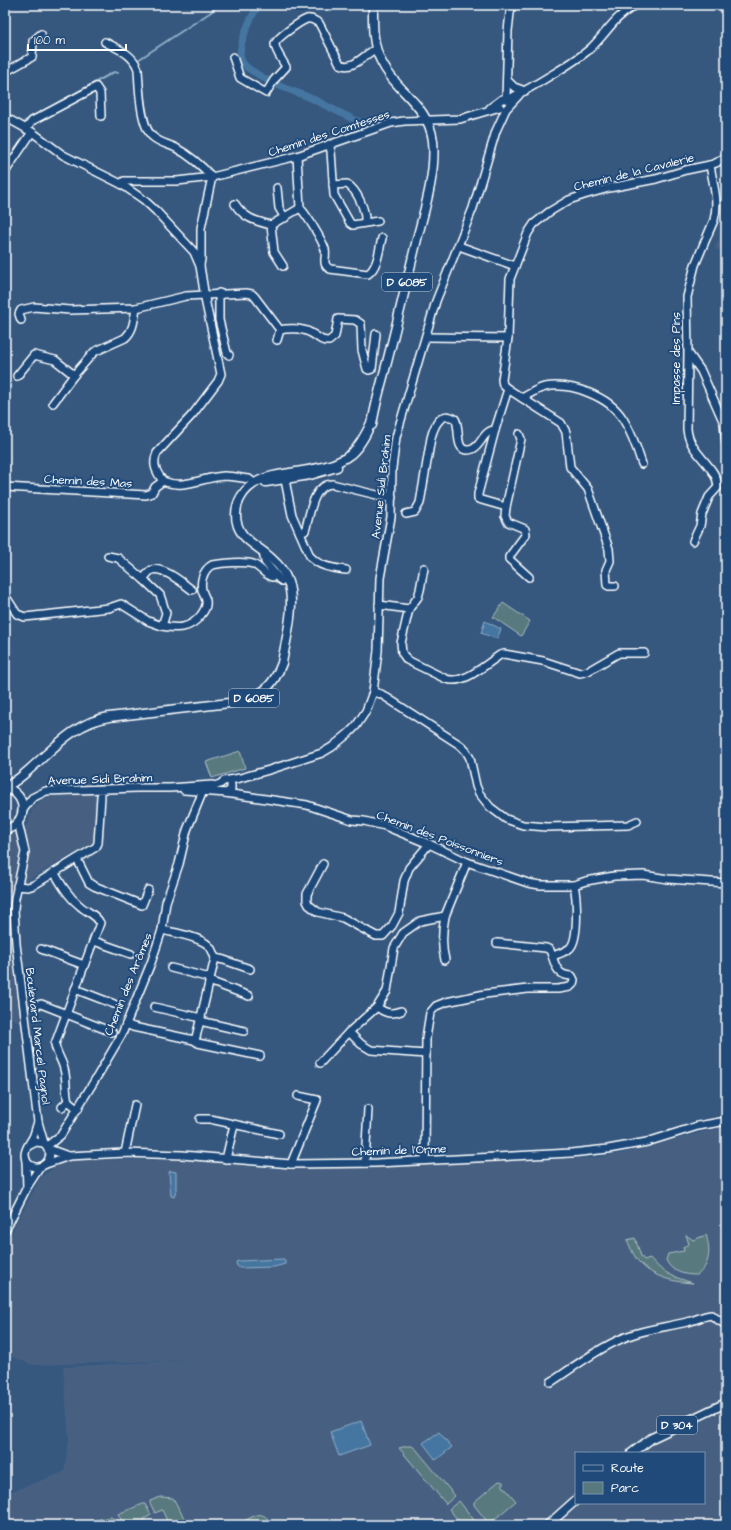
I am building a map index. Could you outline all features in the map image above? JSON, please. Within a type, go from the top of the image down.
[{"type":"main road","name":"D 6085","points":[[254,483],[285,480],[323,473],[342,465],[354,457],[367,440],[421,226],[433,168],[433,141],[430,127],[414,101],[390,76],[380,60],[376,49],[373,30],[373,5]]},
{"type":"main road","name":"D 6085","points":[[5,788],[22,776],[63,739],[84,724],[91,721],[109,717],[238,702],[254,698],[270,685],[282,663],[291,608],[290,594],[287,580],[278,565],[254,546],[241,533],[236,518],[240,498],[254,483],[271,476],[320,467],[336,462],[351,454],[364,438],[372,421]]},
{"type":"main road","points":[[285,480],[286,476],[311,472],[320,467]]},
{"type":"main road","points":[[7,830],[18,822],[23,810],[19,797],[22,776]]},
{"type":"main road","points":[[5,788],[12,791],[19,797]]},
{"type":"main road","name":"D 304","points":[[633,1452],[657,1435],[726,1403]]},
{"type":"main road","points":[[548,1525],[575,1501]]},
{"type":"street","name":"Avenue Sidi Brahim","points":[[230,785],[240,778],[312,756],[332,747],[356,726],[370,702],[373,692],[379,646],[380,578],[391,517],[392,468],[396,437],[442,284],[459,246],[473,208],[504,104],[507,81],[508,31],[512,5]]},
{"type":"street","points":[[470,117],[504,104],[580,57],[592,47],[617,17],[636,5]]},
{"type":"street","points":[[233,58],[240,78],[266,93],[286,67],[275,46],[276,41],[279,36],[307,19],[314,20],[319,23],[340,64],[350,66],[376,49]]},
{"type":"street","points":[[5,72],[32,57],[34,41],[41,34]]},
{"type":"street","points":[[105,42],[131,56],[136,63],[138,69],[142,112],[149,134],[192,158],[212,177],[201,228],[200,266]]},
{"type":"street","points":[[507,81],[522,93]]},
{"type":"street","points":[[5,172],[29,130],[32,121],[96,87],[100,93],[101,116]]},
{"type":"street","name":"Avenue Sidi Brahim","points":[[496,131],[504,104]]},
{"type":"street","points":[[470,117],[494,114],[498,115],[499,118]]},
{"type":"street","points":[[5,117],[29,130],[63,155],[120,184],[156,211],[194,252],[200,266],[204,294],[221,374],[218,382],[193,414],[157,453],[155,458],[156,470],[163,481],[173,484],[185,484],[224,476],[249,479],[254,483]]},
{"type":"street","name":"Chemin des Comtesses","points":[[120,184],[124,181],[177,181],[212,177],[298,156],[391,123],[460,119],[470,117]]},
{"type":"street","points":[[329,144],[331,151],[334,195],[350,222],[353,225],[378,221]]},
{"type":"street","points":[[298,156],[300,208],[306,214],[325,249],[324,263],[327,267],[330,269],[368,274],[375,266],[382,238]]},
{"type":"street","name":"Chemin de la Cavalerie","points":[[515,266],[531,228],[549,212],[570,200],[609,188],[656,179],[710,165],[726,157]]},
{"type":"street","name":"Impasse des Pins","points":[[693,541],[700,526],[702,514],[709,497],[718,486],[715,476],[696,452],[688,437],[687,313],[689,287],[701,250],[716,212],[716,194],[710,165]]},
{"type":"street","points":[[333,185],[347,184],[351,187],[364,209],[366,215],[365,222]]},
{"type":"street","points":[[277,188],[279,208],[285,218]]},
{"type":"street","points":[[235,204],[242,214],[250,219],[271,224],[285,218],[300,208]]},
{"type":"street","points":[[271,224],[274,252],[283,266]]},
{"type":"street","points":[[459,246],[515,266],[510,279],[508,338],[502,380],[503,385],[561,423],[564,427],[566,432],[570,467],[588,489],[608,544],[610,561],[606,570],[607,585],[615,586]]},
{"type":"street","points":[[219,293],[219,320],[227,353],[229,355]]},
{"type":"street","points":[[21,320],[21,310],[34,307],[70,310],[136,308],[176,297],[219,293],[246,293],[252,294],[280,330]]},
{"type":"street","points":[[53,403],[94,352],[129,335],[133,326],[136,308]]},
{"type":"street","points":[[280,330],[303,330],[312,333],[321,340],[329,341],[335,336],[338,319],[355,320],[360,324],[362,350],[367,369],[369,370],[372,369],[373,364],[376,334]]},
{"type":"street","points":[[277,340],[280,330]]},
{"type":"street","points":[[426,337],[508,338]]},
{"type":"street","points":[[688,353],[701,371],[725,421],[726,443]]},
{"type":"street","points":[[17,376],[34,355],[55,360],[74,375]]},
{"type":"street","points":[[522,398],[536,390],[554,386],[579,389],[588,392],[612,406],[623,418],[633,438],[642,464]]},
{"type":"street","points":[[506,508],[478,499],[478,494],[495,430],[508,389]]},
{"type":"street","points":[[406,514],[415,512],[420,503],[431,438],[434,427],[440,419],[447,416],[455,418],[459,426],[459,445],[466,450],[472,449],[487,432],[495,430]]},
{"type":"street","points":[[519,434],[521,439],[505,516],[508,522],[525,529],[526,534],[510,555],[509,560],[529,577]]},
{"type":"street","points":[[285,480],[292,515],[310,556],[313,560],[322,565],[346,570]]},
{"type":"street","name":"Chemin des Mas","points":[[5,487],[146,495],[152,493],[163,481]]},
{"type":"street","points":[[300,533],[305,531],[318,492],[326,484],[392,497]]},
{"type":"street","points":[[263,552],[265,562],[276,575],[282,581],[287,580]]},
{"type":"street","points":[[108,556],[118,558],[155,589],[163,601],[166,613],[162,626]]},
{"type":"street","points":[[5,600],[8,600],[17,614],[25,617],[108,608],[121,604],[148,621],[162,626],[180,628],[190,626],[204,612],[206,602],[202,592],[202,579],[207,568],[212,565],[253,564],[260,568],[269,577],[276,575]]},
{"type":"street","points":[[424,568],[418,597],[409,609],[401,649],[407,660],[451,681],[461,680],[495,658],[504,654],[543,662],[580,673],[588,671],[619,653],[644,653]]},
{"type":"street","points":[[144,579],[151,571],[156,570],[172,575],[192,590]]},
{"type":"street","points":[[379,605],[409,609]]},
{"type":"street","points":[[373,692],[381,694],[460,745],[470,758],[479,793],[490,807],[506,819],[523,824],[547,826],[628,825],[637,821]]},
{"type":"street","points":[[222,782],[230,785],[230,791],[221,788],[222,782]]},
{"type":"street","name":"Chemin des Poissonniers","points":[[230,785],[243,794]]},
{"type":"street","name":"Avenue Sidi Brahim","points":[[19,797],[32,798],[46,791],[137,788],[221,788]]},
{"type":"street","name":"Avenue Sidi Brahim","points":[[170,788],[203,791],[221,788]]},
{"type":"street","name":"Chemin des Poissonniers","points":[[221,788],[236,795],[243,794],[308,805],[352,820],[385,826],[429,844],[467,862],[528,883],[540,885],[574,885],[586,881],[614,876],[643,875],[668,879],[726,883]]},
{"type":"street","name":"Chemin des Arômes","points":[[47,1146],[60,1135],[78,1109],[117,1044],[126,1024],[151,963],[162,930],[166,902],[179,864],[187,830],[203,791]]},
{"type":"street","points":[[18,886],[28,887],[34,885],[96,847],[98,843],[101,796]]},
{"type":"street","points":[[23,810],[32,798]]},
{"type":"street","name":"Boulevard Marcel Pagnol","points":[[18,822],[25,852],[14,909],[16,944],[38,1122],[47,1146]]},
{"type":"street","points":[[7,830],[20,834]]},
{"type":"street","points":[[323,864],[307,894],[307,901],[309,905],[318,912],[343,918],[376,936],[382,936],[392,926],[398,913],[404,880],[409,868],[429,844]]},
{"type":"street","points":[[77,859],[89,883],[94,886],[142,905],[148,890]]},
{"type":"street","points":[[445,960],[442,951],[442,937],[445,916],[467,862]]},
{"type":"street","points":[[54,872],[72,898],[87,912],[97,917],[100,923],[56,1044],[56,1052],[64,1067],[65,1088],[68,1101],[78,1109]]},
{"type":"street","points":[[553,956],[570,947],[574,941],[577,912],[574,885]]},
{"type":"street","points":[[320,1063],[349,1032],[377,1007],[387,991],[394,948],[403,933],[420,921],[445,916]]},
{"type":"street","points":[[162,930],[201,940],[212,950],[215,958],[201,1019],[194,1040]]},
{"type":"street","points":[[94,941],[131,954]]},
{"type":"street","points":[[425,1160],[426,1054],[427,1025],[430,1013],[436,1006],[446,1002],[485,994],[528,989],[558,989],[570,987],[573,984],[574,980],[572,976],[567,976],[555,967],[550,950],[546,948],[498,944]]},
{"type":"street","points":[[41,949],[84,965]]},
{"type":"street","points":[[215,958],[250,969]]},
{"type":"street","points":[[171,968],[210,980],[249,996]]},
{"type":"street","points":[[75,989],[114,1004]]},
{"type":"street","points":[[34,1006],[41,1004],[112,1032]]},
{"type":"street","points":[[154,1007],[244,1031]]},
{"type":"street","points":[[377,1007],[385,1012],[394,1014],[400,1011]]},
{"type":"street","points":[[126,1024],[132,1027],[194,1040],[198,1043],[260,1056]]},
{"type":"street","points":[[349,1032],[361,1044],[371,1050],[381,1052],[426,1054]]},
{"type":"street","points":[[291,1164],[317,1100],[298,1096]]},
{"type":"street","points":[[62,1107],[68,1101]]},
{"type":"street","points":[[125,1153],[125,1145],[135,1105]]},
{"type":"street","points":[[365,1163],[368,1109]]},
{"type":"street","points":[[200,1119],[210,1119],[279,1134]]},
{"type":"street","name":"Chemin de l'Orme","points":[[43,1166],[68,1156],[125,1153],[182,1155],[291,1164],[365,1163],[591,1151],[647,1142],[664,1138],[698,1126],[726,1121]]},
{"type":"street","name":"Boulevard Marcel Pagnol","points":[[28,1146],[38,1122]]},
{"type":"street","points":[[226,1159],[234,1125]]},
{"type":"street","points":[[5,1231],[26,1187],[50,1157],[47,1146],[36,1142],[28,1146],[25,1154],[26,1187]]},
{"type":"street","name":"Chemin de l'Orme","points":[[47,1146],[68,1156]]},
{"type":"street","points":[[25,1158],[32,1166],[43,1166]]},
{"type":"street","points":[[551,1382],[596,1353],[625,1337],[643,1331],[690,1322],[703,1316],[711,1315],[726,1326]]},
{"type":"shaded area","points":[[726,223],[726,255],[715,248]]},
{"type":"shaded area","points":[[485,621],[501,629],[497,639],[481,633]]},
{"type":"shaded area","points":[[97,794],[96,841],[33,877],[7,894],[19,1022],[5,1015],[5,837],[28,825],[32,810],[45,797]]},
{"type":"shaded area","points":[[726,1123],[726,1525],[5,1525],[5,1494],[64,1472],[69,1438],[63,1367],[188,1360],[33,1365],[5,1354],[5,1245],[41,1177],[54,1168],[69,1160],[187,1160],[278,1169],[595,1158],[623,1153],[711,1130]]},
{"type":"shaded area","points":[[170,1171],[176,1172],[176,1191],[174,1197],[171,1196]]},
{"type":"shaded area","points":[[285,1260],[285,1264],[274,1267],[240,1268],[237,1266],[236,1262],[239,1261]]},
{"type":"shaded area","points":[[361,1421],[370,1445],[339,1456],[330,1432]]},
{"type":"shaded area","points":[[439,1432],[452,1447],[436,1460],[423,1443]]},
{"type":"green space","points":[[503,603],[530,621],[521,636],[493,617]]},
{"type":"green space","points":[[240,751],[245,768],[212,778],[206,762]]},
{"type":"green space","points":[[686,1235],[693,1240],[706,1235],[708,1241],[709,1252],[707,1262],[705,1267],[697,1275],[678,1272],[668,1264],[666,1260],[668,1254],[684,1251],[683,1247],[689,1244]]},
{"type":"green space","points":[[635,1238],[641,1256],[644,1260],[650,1258],[660,1268],[669,1274],[693,1283],[679,1282],[658,1276],[646,1269],[636,1259],[627,1240]]},
{"type":"green space","points":[[412,1446],[416,1449],[455,1496],[446,1504],[399,1448]]},
{"type":"green space","points":[[499,1481],[503,1482],[503,1486],[516,1501],[489,1524],[474,1505],[474,1502]]},
{"type":"green space","points":[[160,1497],[173,1498],[188,1525],[169,1525],[162,1510],[155,1513],[150,1501]]},
{"type":"green space","points":[[459,1501],[478,1525],[462,1525],[449,1509]]},
{"type":"green space","points":[[145,1504],[151,1515],[144,1519],[147,1525],[124,1525],[118,1514]]},
{"type":"green space","points":[[256,1515],[262,1515],[268,1519],[259,1524],[260,1525],[236,1525]]},
{"type":"green space","points":[[110,1517],[115,1519],[118,1525],[71,1525]]},
{"type":"waterway","points":[[138,60],[211,12],[217,5]]},
{"type":"waterway","points":[[259,5],[252,16],[241,47],[241,59],[245,65],[250,70],[269,81],[315,100],[362,123]]},
{"type":"waterway","points":[[56,104],[114,72],[118,73]]},
{"type":"waterway","points":[[25,121],[49,108]]},
{"type":"waterway","points":[[720,1525],[726,1513]]}]
